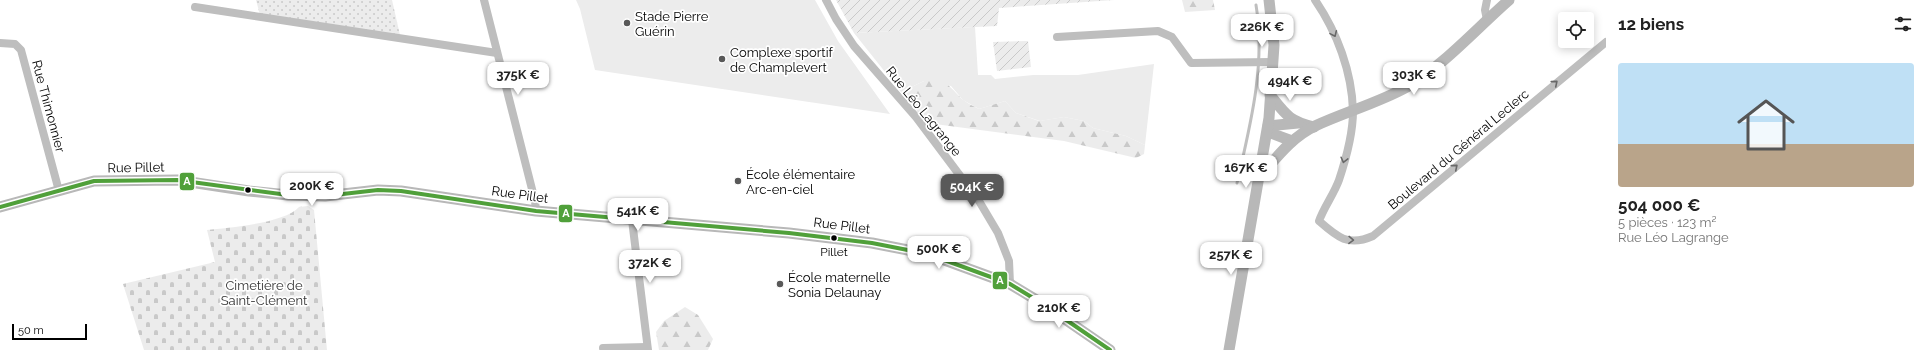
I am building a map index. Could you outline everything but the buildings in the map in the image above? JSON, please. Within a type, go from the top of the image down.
[{"type":"street","points":[[484,0],[535,201],[536,211]]},
{"type":"street","name":"Rue Léo Lagrange","points":[[826,0],[836,19],[854,46],[916,118],[979,201],[998,233],[1009,261],[1010,284]]},
{"type":"street","points":[[1229,350],[1268,129],[1270,95],[1268,62],[1274,45],[1269,0]]},
{"type":"street","points":[[1315,0],[1335,35],[1342,54],[1353,112]]},
{"type":"street","points":[[1487,0],[1485,10],[1487,20]]},
{"type":"street","points":[[1260,176],[1292,141],[1314,127],[1353,112],[1407,86],[1448,55],[1509,0]]},
{"type":"street","points":[[195,7],[497,53]]},
{"type":"street","points":[[1057,37],[1158,31],[1172,37],[1191,63],[1268,62]]},
{"type":"street","name":"Boulevard du Général Leclerc","points":[[1353,112],[1344,162],[1338,182],[1318,221],[1344,240],[1355,240],[1373,236],[1606,42]]},
{"type":"street","name":"Rue Thimonnier","points":[[0,43],[15,44],[21,50],[59,191]]},
{"type":"street","points":[[1270,95],[1284,112],[1298,123],[1314,127]]},
{"type":"street","points":[[1268,129],[1298,123]]},
{"type":"street","points":[[1268,129],[1292,141]]},
{"type":"street","name":"Rue Pillet","points":[[0,207],[94,181],[177,180],[249,191],[288,195],[325,196],[378,190],[401,191],[536,211],[788,233],[872,243],[928,254],[1010,284],[1110,350]]},
{"type":"street","points":[[604,348],[647,348],[632,220]]},
{"type":"green space","points":[[256,0],[392,0],[400,35],[260,15]]},
{"type":"green space","name":"Complexe sportif de Champlevert","points":[[576,0],[815,0],[838,41],[890,114],[595,70],[580,9]]},
{"type":"green space","points":[[836,0],[1114,0],[999,8],[997,26],[854,33]]},
{"type":"green space","points":[[1182,0],[1213,0],[1215,10],[1185,12]]},
{"type":"green space","points":[[975,27],[978,75],[991,75],[995,79],[1033,75],[1078,75],[1154,64],[1145,145],[1126,136],[1093,128],[1084,121],[1064,117],[1040,121],[1016,113],[1005,101],[979,109],[963,100],[951,86],[924,81],[901,92],[854,33]]},
{"type":"green space","points":[[1028,41],[1031,67],[997,71],[993,42]]},
{"type":"green space","points":[[924,81],[938,81],[946,84],[964,100],[979,109],[1005,101],[1016,113],[1039,121],[1064,117],[1084,121],[1093,128],[1126,136],[1145,145],[1144,154],[1136,158],[1064,141],[927,123],[901,92]]},
{"type":"green space","name":"Cimetière de Saint-Clément","points":[[308,206],[314,210],[327,350],[144,350],[123,284],[215,262],[207,230],[270,221],[282,217],[299,207]]},
{"type":"green space","points":[[685,307],[698,315],[713,339],[708,350],[659,350],[656,332],[664,321]]},
{"type":"waterway","points":[[1237,183],[1247,140],[1258,73],[1259,28],[1256,5]]},
{"type":"transit line","name":"A","points":[[0,207],[94,181],[177,180],[288,195],[325,196],[378,190],[401,191],[536,211],[789,233],[872,243],[928,254],[1010,284],[1043,304],[1110,350]]},
{"type":"place","name":"Stade Pierre Guérin","points":[[627,23]]},
{"type":"place","name":"Complexe sportif de Champlevert","points":[[722,59]]},
{"type":"place","name":"École élémentaire Arc-en-ciel","points":[[738,181]]},
{"type":"place","name":"Pillet","points":[[834,238]]},
{"type":"place","name":"École maternelle Sonia Delaunay","points":[[780,284]]}]
